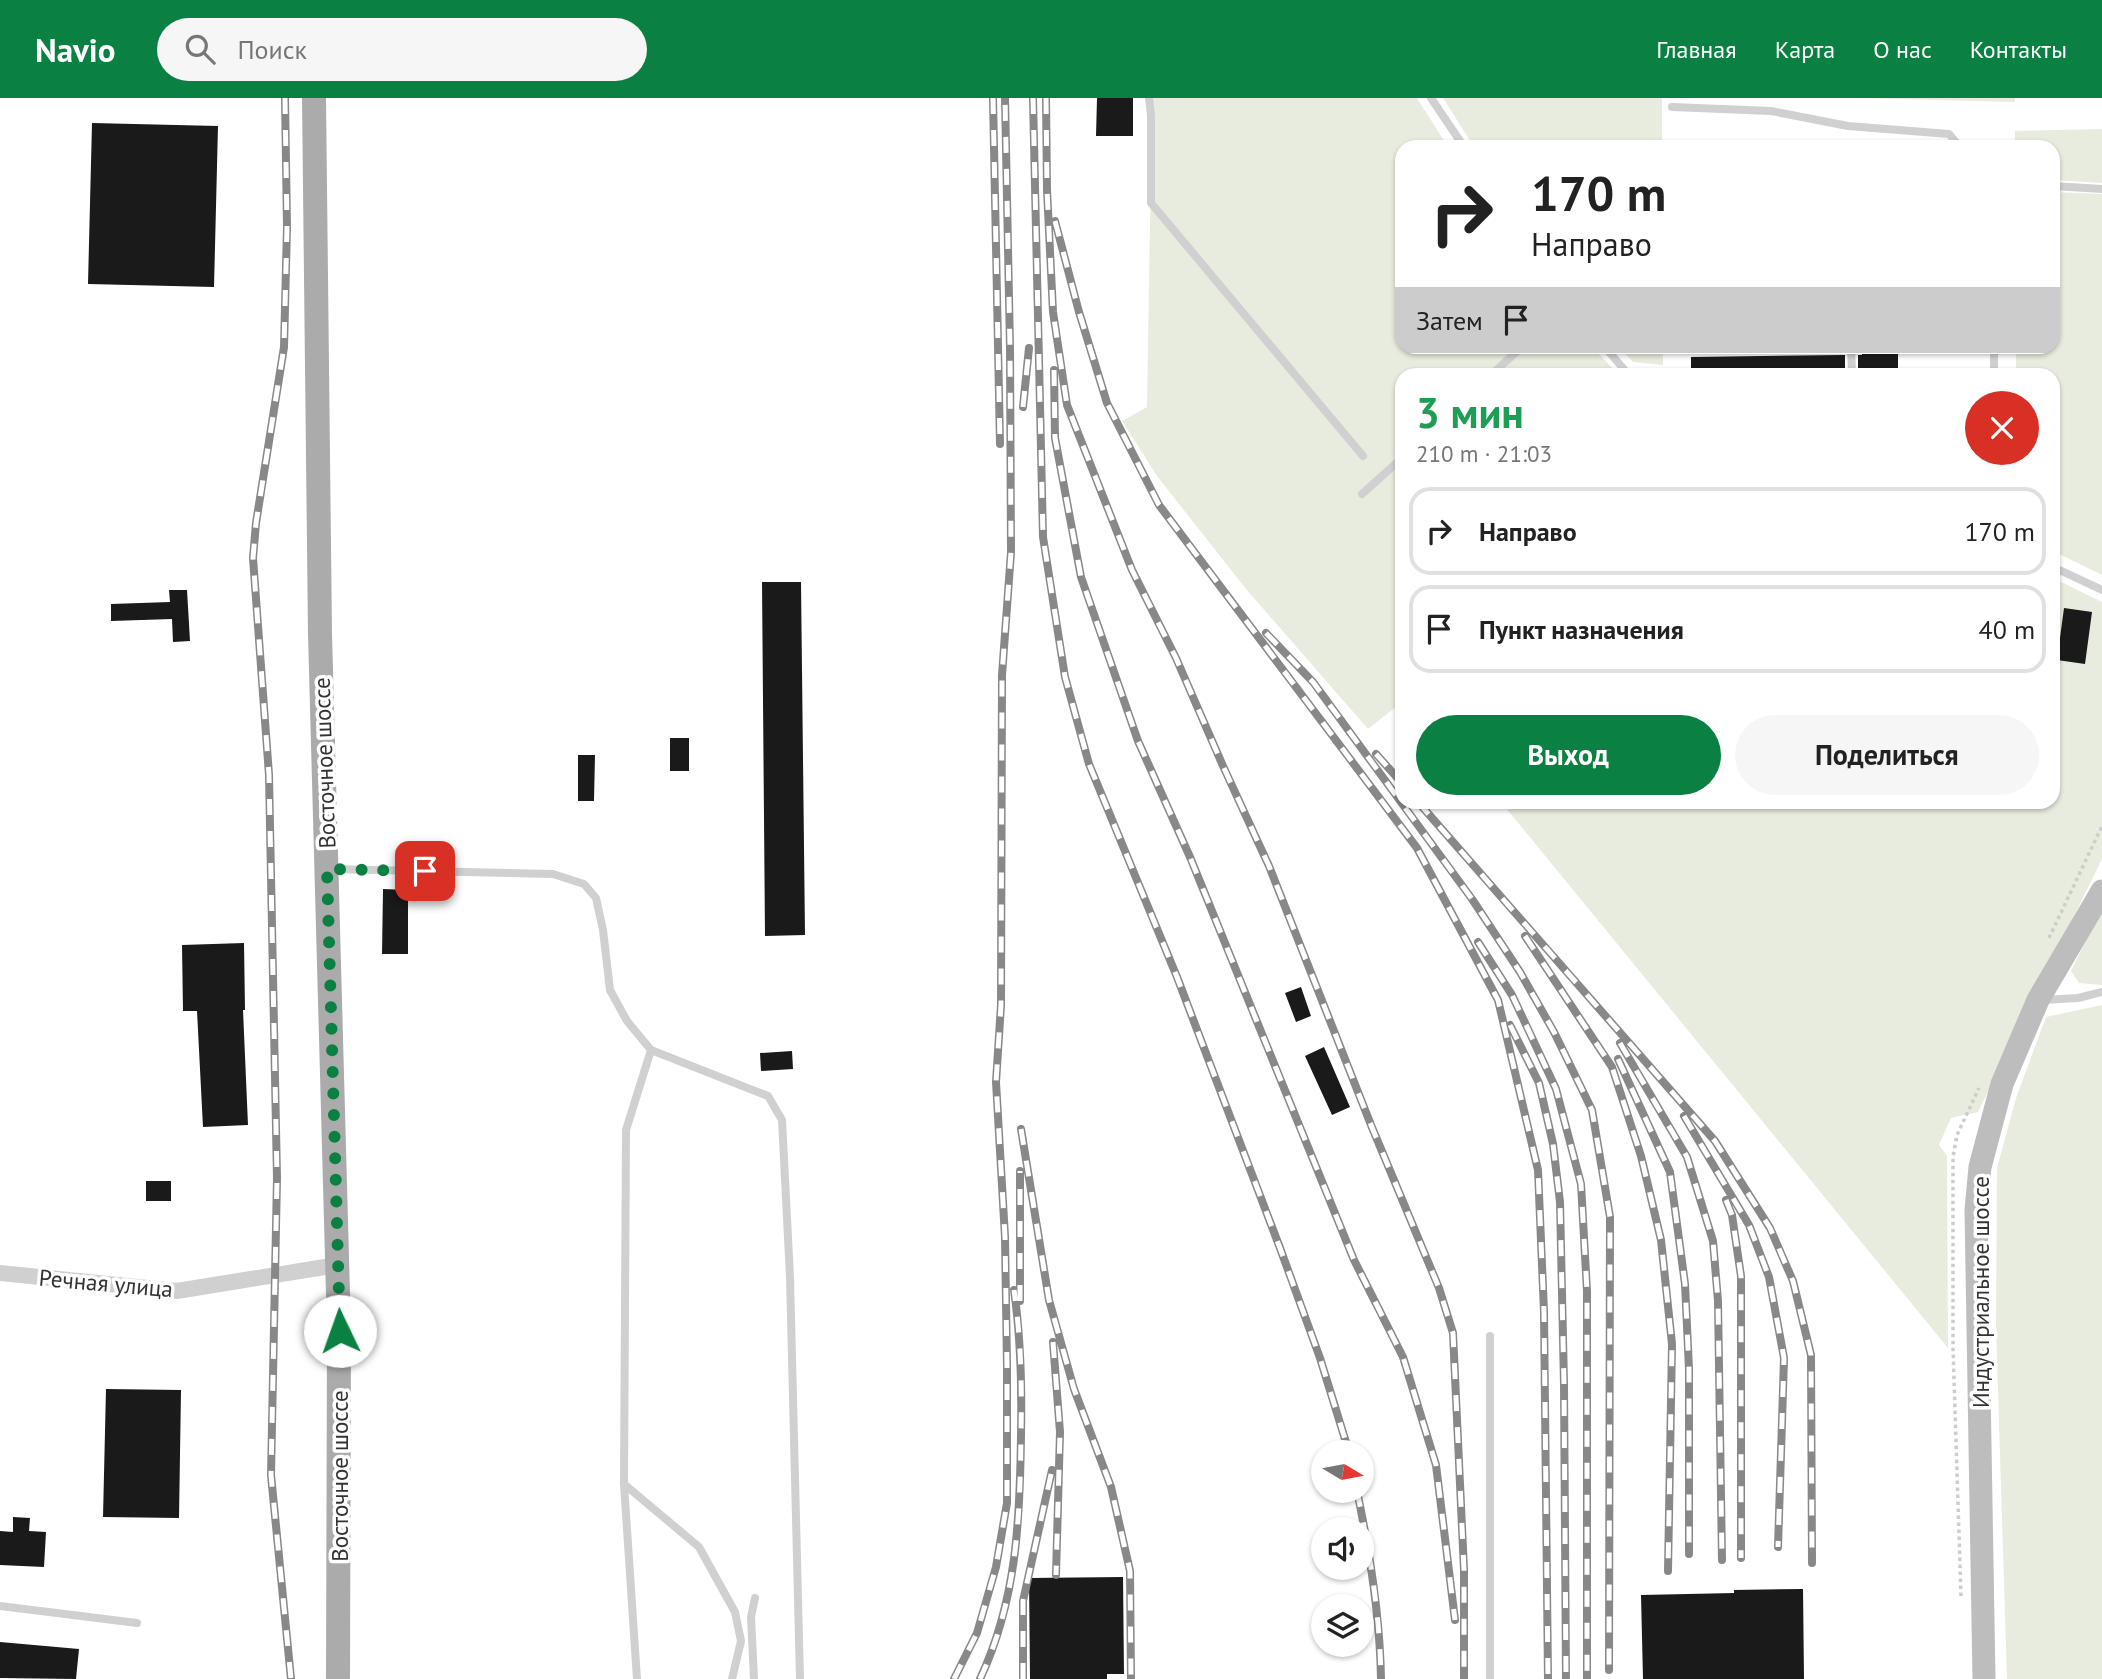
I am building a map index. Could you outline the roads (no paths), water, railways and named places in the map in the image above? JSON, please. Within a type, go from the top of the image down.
[{"type":"main road","name":"Восточное шоссе","points":[[314,98],[320,634],[340,1331],[338,1679]]},
{"type":"main road","name":"Индустриальное шоссе","points":[[1984,1679],[1976,1210],[1980,1167],[2002,1084],[2038,1000],[2102,891]]},
{"type":"street","name":"Речная улица","points":[[0,1273],[177,1291],[337,1265]]},
{"type":"lane","points":[[1149,98],[1151,203],[1363,456]]},
{"type":"lane","points":[[1431,98],[1459,140]]},
{"type":"lane","points":[[1672,107],[1771,111],[1848,126],[1949,134],[1954,140]]},
{"type":"lane","points":[[2060,187],[2102,189]]},
{"type":"lane","points":[[1499,368],[1514,354]]},
{"type":"lane","points":[[1611,354],[1623,368]]},
{"type":"lane","points":[[1362,494],[1395,464]]},
{"type":"lane","points":[[2060,570],[2102,590]]},
{"type":"lane","points":[[327,869],[553,874],[584,884],[596,898],[603,930],[610,990],[627,1021],[651,1050],[768,1096],[782,1120],[790,1278],[800,1679]]},
{"type":"lane","points":[[2038,1000],[2078,999],[2102,992]]},
{"type":"lane","points":[[637,1679],[624,1484],[626,1130],[651,1050]]},
{"type":"lane","points":[[1490,1336],[1490,1679]]},
{"type":"lane","points":[[624,1484],[699,1547],[735,1612],[741,1640],[732,1679]]},
{"type":"lane","points":[[754,1679],[751,1617],[755,1598]]},
{"type":"lane","points":[[0,1606],[137,1623]]},
{"type":"railway","points":[[285,98],[287,227],[284,347],[256,523],[253,558],[269,775],[277,1178],[271,1475],[291,1679]]},
{"type":"railway","points":[[993,98],[1000,444]]},
{"type":"railway","points":[[954,1679],[977,1633],[996,1567],[1007,1503],[1005,1237],[996,1082],[1001,1005],[1002,675],[1011,552],[1005,98]]},
{"type":"railway","points":[[1033,98],[1043,537],[1065,677],[1089,764],[1177,977],[1280,1248],[1320,1358],[1345,1440]]},
{"type":"railway","points":[[1046,98],[1053,312],[1067,405],[1132,570],[1176,658],[1269,866],[1371,1125],[1439,1288],[1453,1333],[1464,1570],[1464,1679]]},
{"type":"railway","points":[[1055,221],[1107,403],[1159,505],[1417,848],[1498,1000],[1538,1170],[1544,1312],[1548,1679]]},
{"type":"railway","points":[[1023,407],[1029,348]]},
{"type":"railway","points":[[1054,370],[1055,438],[1081,577],[1138,741],[1190,857],[1354,1260],[1403,1357],[1436,1465],[1455,1620]]},
{"type":"railway","points":[[1266,633],[1313,682],[1395,794]]},
{"type":"railway","points":[[1376,754],[1395,775]]},
{"type":"railway","points":[[1406,809],[1472,899],[1520,972],[1554,1032],[1592,1110],[1610,1217],[1609,1670]]},
{"type":"railway","points":[[1424,809],[1715,1141],[1770,1228],[1793,1281],[1811,1355],[1812,1563]]},
{"type":"railway","points":[[1525,936],[1612,1067],[1641,1156],[1661,1240],[1672,1344],[1668,1571]]},
{"type":"railway","points":[[1478,942],[1512,995],[1556,1089],[1581,1184],[1587,1291],[1587,1679]]},
{"type":"railway","points":[[1510,1025],[1539,1083],[1553,1144],[1560,1202],[1566,1679]]},
{"type":"railway","points":[[1620,1043],[1687,1157],[1713,1241],[1718,1301],[1722,1560]]},
{"type":"railway","points":[[1618,1059],[1670,1172],[1685,1284],[1689,1369],[1689,1554]]},
{"type":"railway","points":[[1684,1116],[1749,1225],[1769,1277],[1784,1358],[1778,1547]]},
{"type":"railway","points":[[1021,1129],[1049,1300],[1074,1389],[1111,1487],[1130,1571],[1131,1679]]},
{"type":"railway","points":[[1020,1171],[1020,1301]]},
{"type":"railway","points":[[1726,1200],[1732,1215],[1741,1276],[1741,1558]]},
{"type":"railway","points":[[980,1679],[1002,1619],[1017,1528],[1021,1379],[1014,1290]]},
{"type":"railway","points":[[1053,1342],[1060,1432],[1056,1575]]},
{"type":"railway","points":[[1023,1679],[1023,1601],[1052,1470]]},
{"type":"railway","points":[[1359,1503],[1374,1585],[1381,1679]]}]
